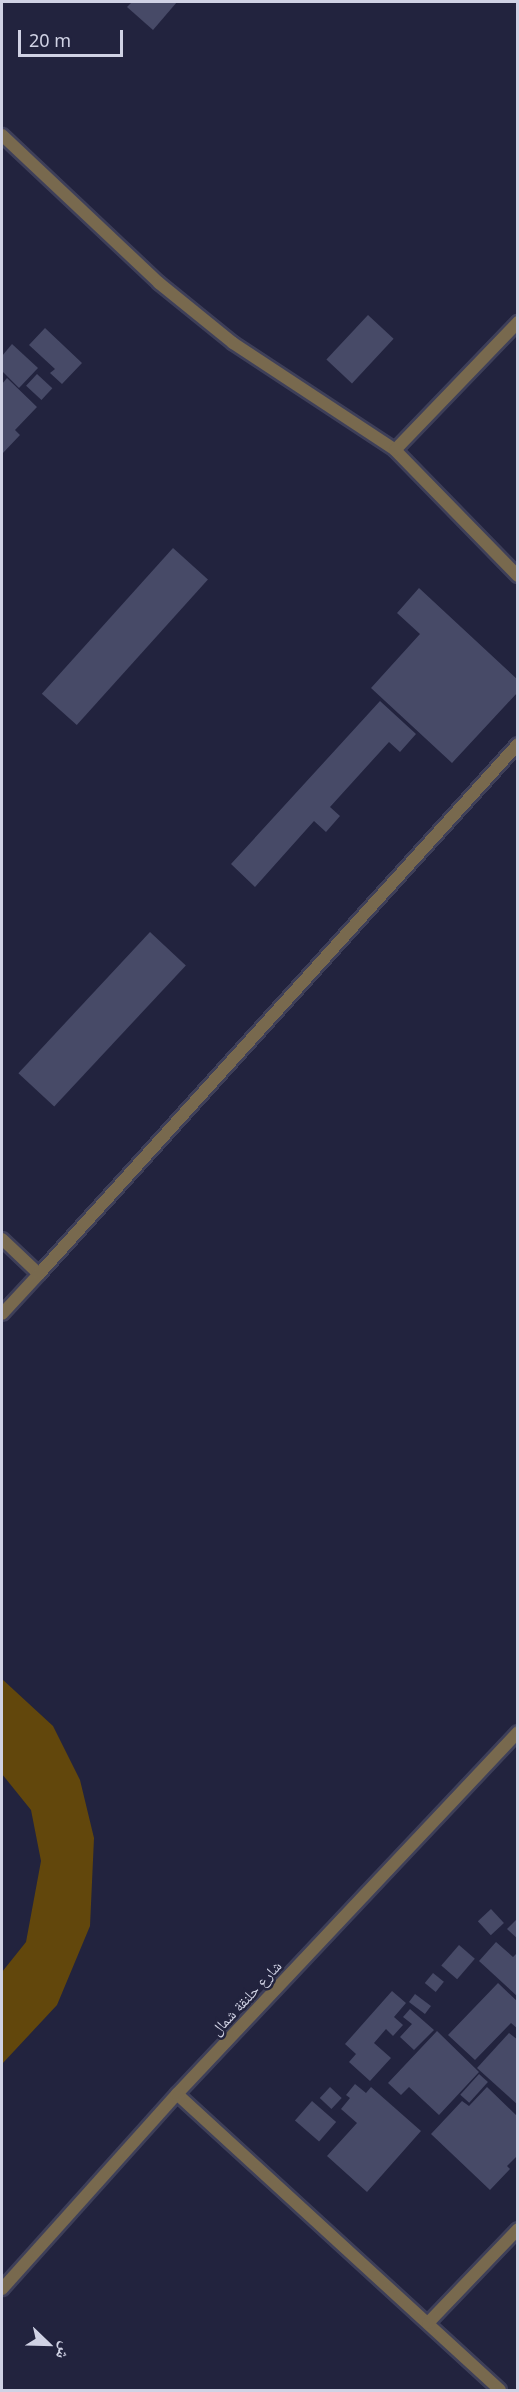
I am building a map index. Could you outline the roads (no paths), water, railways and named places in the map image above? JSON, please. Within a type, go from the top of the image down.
[{"type":"street","points":[[2,135],[159,284],[224,335],[395,450],[518,576]]},
{"type":"street","points":[[395,450],[518,322]]},
{"type":"street","points":[[2,1314],[518,744]]},
{"type":"street","points":[[2,1239],[39,1274]]},
{"type":"street","name":"شارع حلنقة شمال","points":[[2,2289],[177,2094],[518,1732]]},
{"type":"street","points":[[177,2094],[500,2391]]},
{"type":"street","points":[[428,2323],[518,2229]]}]
